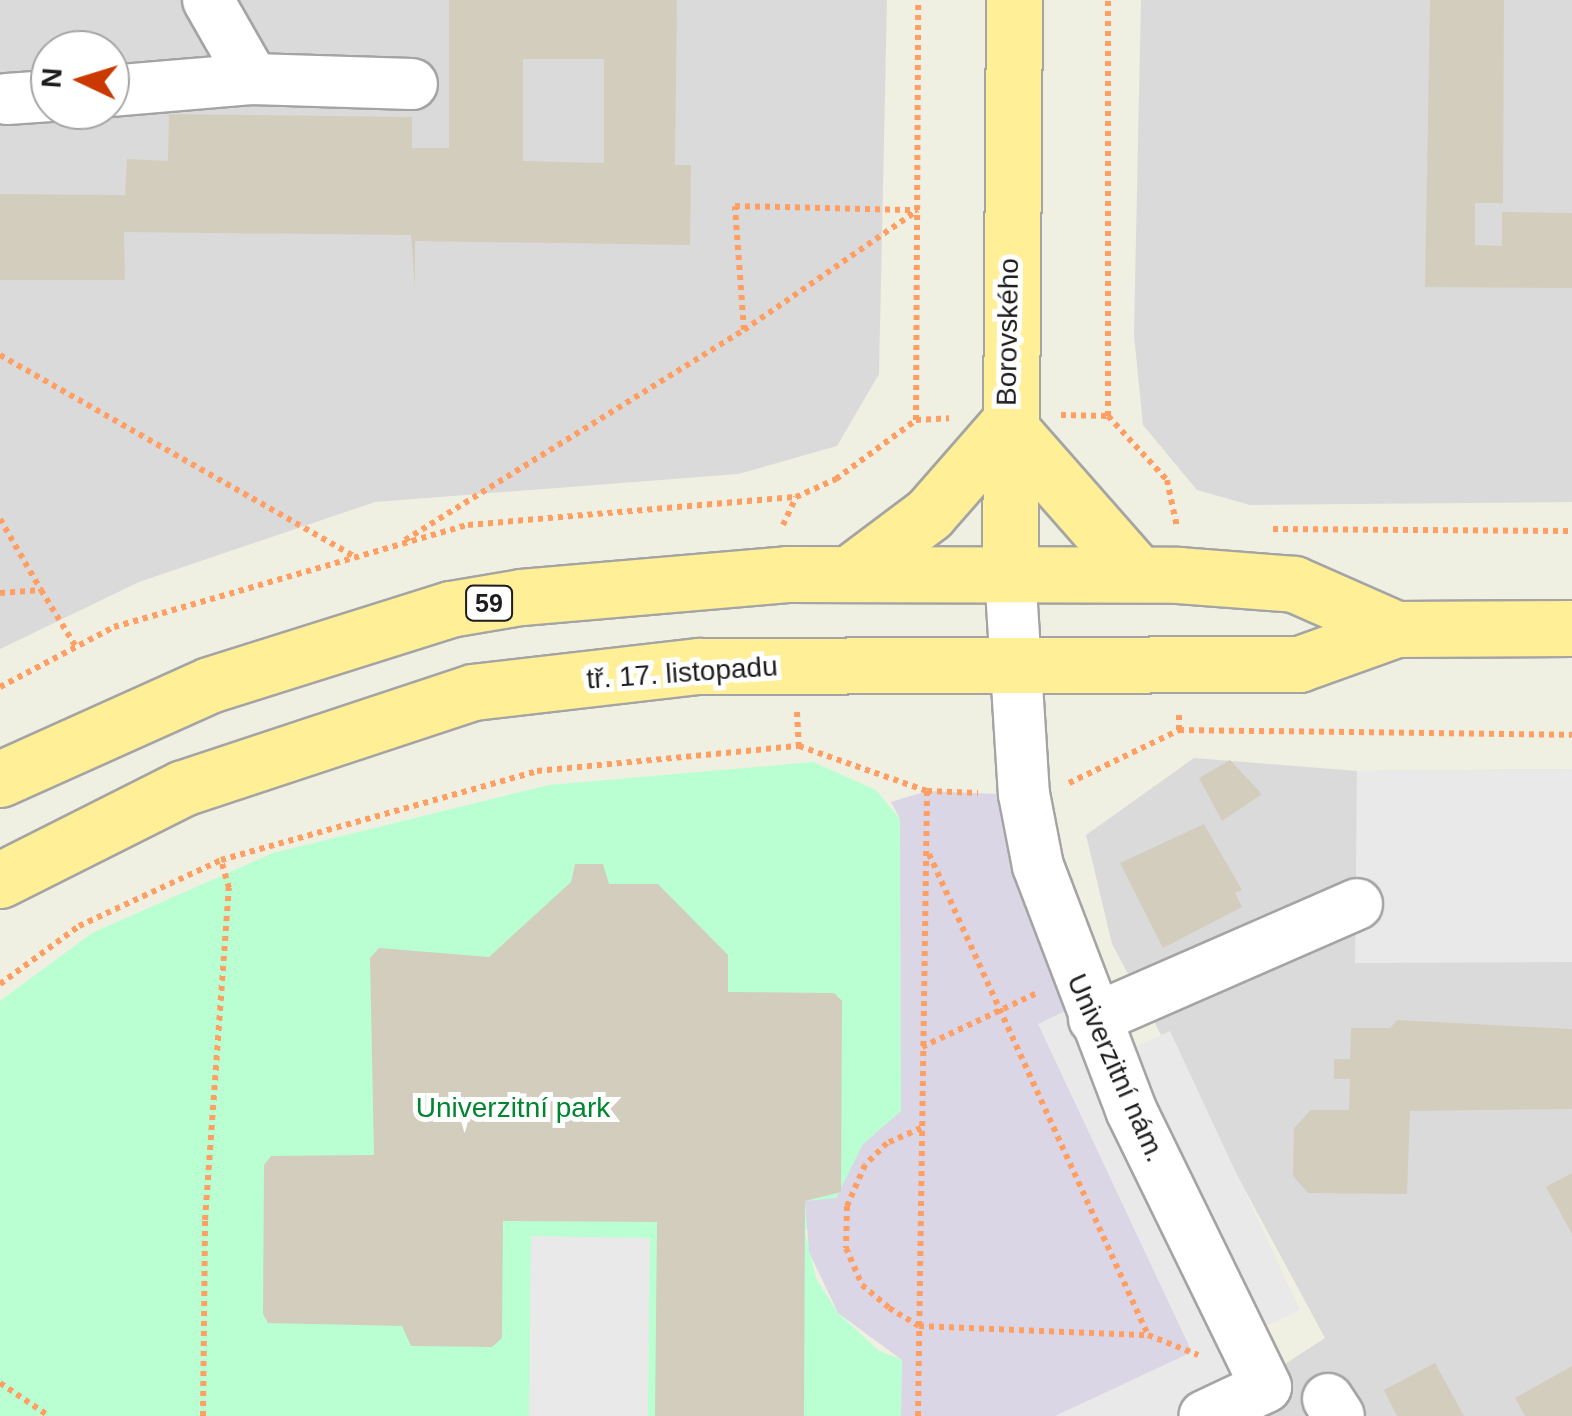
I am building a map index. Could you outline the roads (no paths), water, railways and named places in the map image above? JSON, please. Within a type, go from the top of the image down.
[{"type":"main road","name":"Borovského","points":[[1010,572],[1008,425],[1014,0]]},
{"type":"main road","points":[[849,574],[929,514],[1008,425],[1138,574]]},
{"type":"main road","name":"tř. 17. listopadu","points":[[0,779],[209,686],[450,609],[690,581],[1010,572],[1138,574],[1294,584],[1396,629]]},
{"type":"main road","name":"tř. 17. listopadu","points":[[0,880],[183,788],[473,692],[699,666],[1299,664],[1396,629],[1572,628]]},
{"type":"street","points":[[208,0],[253,79]]},
{"type":"street","points":[[130,89],[253,79],[412,84]]},
{"type":"street","name":"Borovského","points":[[1010,572],[1015,664]]},
{"type":"street","name":"Univerzitní nám.","points":[[1015,664],[1024,794],[1084,998],[1266,1387],[1204,1416]]},
{"type":"street","points":[[1084,998],[1356,904]]},
{"type":"park label","name":"Univerzitní park","points":[[513,1108]]}]
